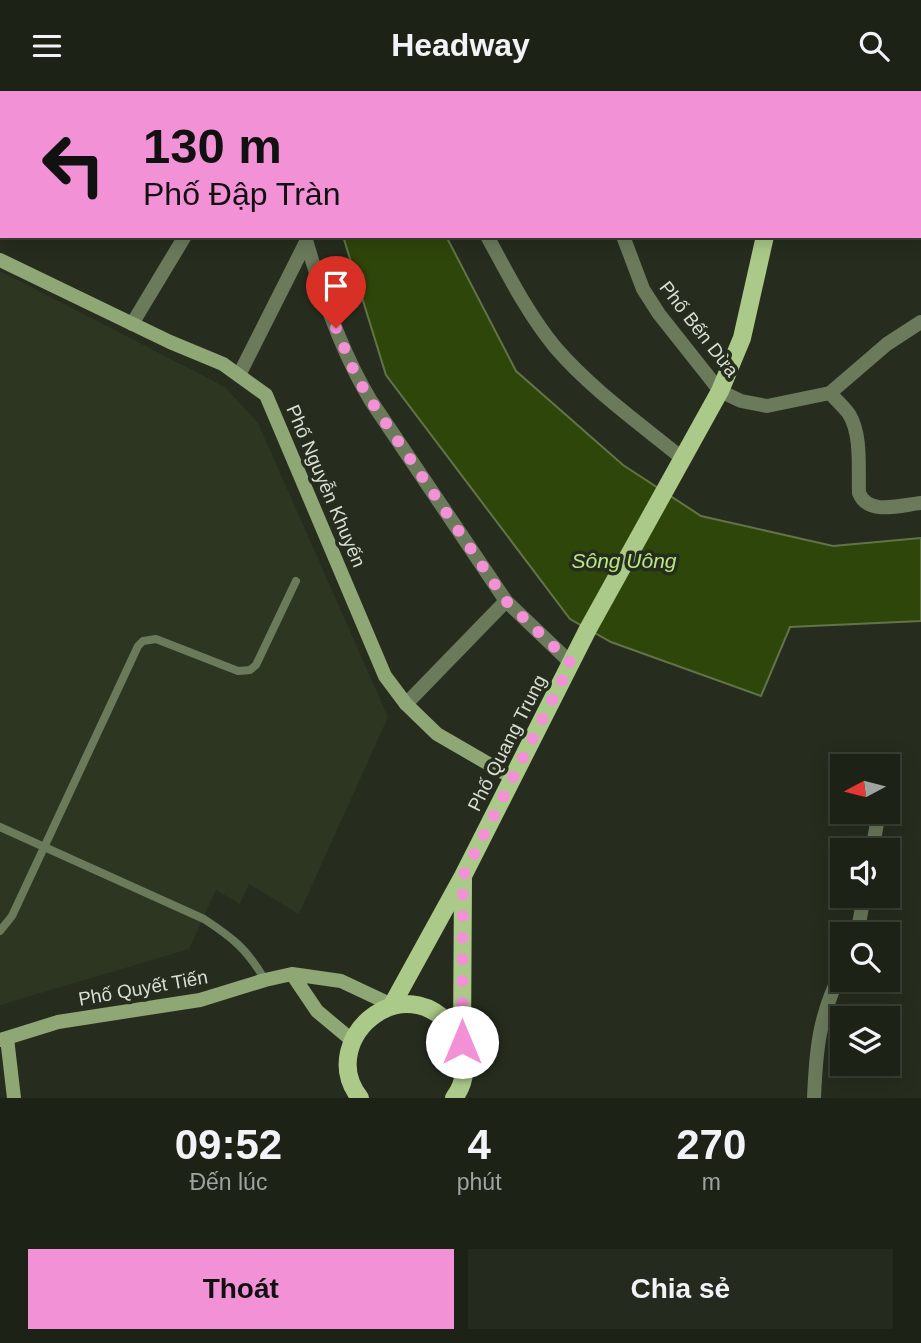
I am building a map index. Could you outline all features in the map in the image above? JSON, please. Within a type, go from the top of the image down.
[{"type":"main road","name":"Phố Quang Trung","points":[[353,1041],[369,1019],[391,1005],[463,876],[588,629],[720,391],[742,338],[765,238]]},
{"type":"main road","name":"Phố Quang Trung","points":[[456,1097],[465,1069],[462,1042],[463,876]]},
{"type":"main road","points":[[391,1005],[418,1006],[441,1015],[454,1027],[462,1042]]},
{"type":"main road","points":[[353,1041],[348,1058],[350,1076],[360,1098]]},
{"type":"street","points":[[132,324],[183,238]]},
{"type":"street","points":[[488,238],[532,317],[556,348],[677,466]]},
{"type":"street","name":"Phố Bến Dừa","points":[[624,238],[631,263],[648,297],[720,391],[741,401],[767,406],[830,393],[887,344],[921,322]]},
{"type":"street","points":[[239,375],[306,239]]},
{"type":"street","points":[[306,239],[356,376],[506,601],[571,663]]},
{"type":"street","name":"Phố Nguyễn Khuyến","points":[[0,260],[132,324],[223,364],[266,395],[385,676],[406,704],[437,734],[513,778]]},
{"type":"street","points":[[830,393],[849,414],[853,424],[862,501],[877,507],[921,503]]},
{"type":"street","points":[[406,704],[506,601]]},
{"type":"street","points":[[292,974],[317,1011],[353,1041]]},
{"type":"street","name":"Phố Quyết Tiến","points":[[3,1039],[58,1022],[200,1000],[265,979],[292,974],[341,981],[391,1005]]},
{"type":"street","points":[[814,1098],[817,1048],[822,1019],[831,992]]},
{"type":"street","points":[[3,1039],[14,1098]]},
{"type":"lane","points":[[0,931],[12,916],[138,646],[143,641],[156,639],[238,671],[250,670],[256,665],[296,581]]},
{"type":"lane","points":[[0,827],[204,919],[251,955],[265,979]]},
{"type":"shaded area","points":[[0,271],[225,387],[258,423],[388,717],[299,914],[249,884],[240,904],[216,890],[189,949],[0,1005]]},
{"type":"water","name":"Sông Uông","points":[[344,238],[447,238],[516,371],[623,465],[701,516],[833,546],[921,538],[921,621],[790,627],[761,696],[611,642],[570,619],[386,375]]},
{"type":"route","points":[[336,328],[356,376],[371,401],[506,601],[571,663],[463,876],[462,1042]]}]
